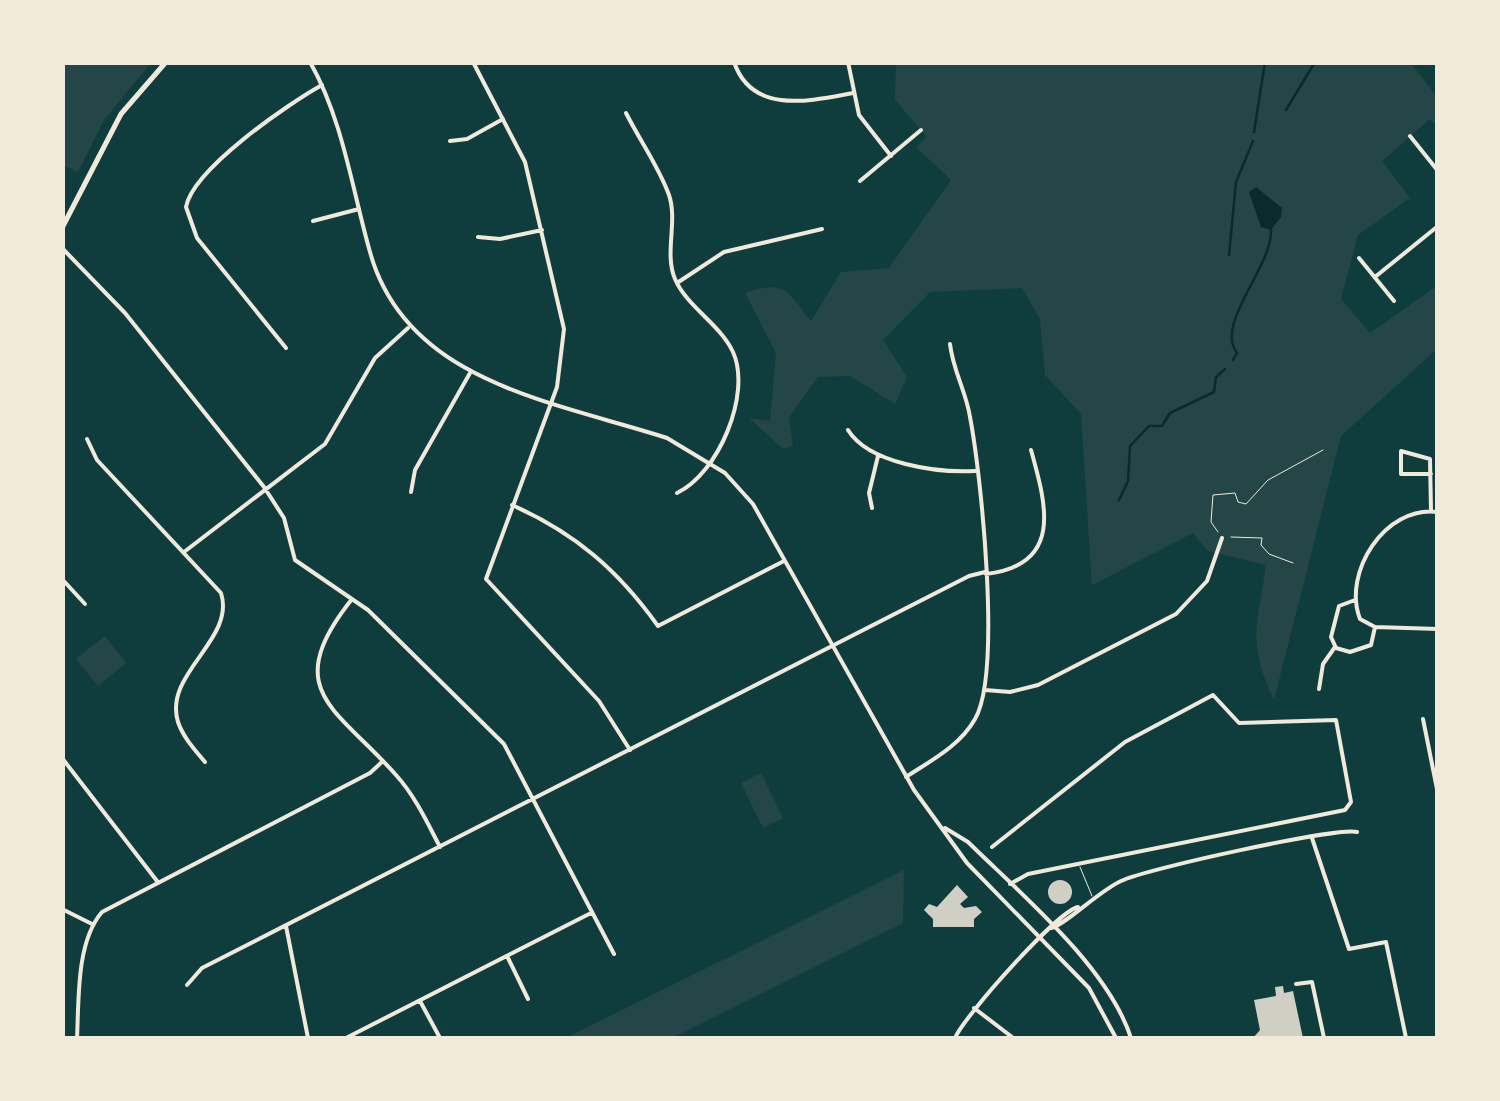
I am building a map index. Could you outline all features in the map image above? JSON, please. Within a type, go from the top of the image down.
[{"type":"main road","points":[[62,228],[121,114],[166,62]]},
{"type":"street","points":[[310,62],[322,85],[380,280],[408,328],[470,373],[667,438],[712,463],[754,504],[906,777],[968,863],[1099,1001],[1116,1038]]},
{"type":"street","points":[[473,62],[525,162],[564,329],[562,366],[552,400],[486,579]]},
{"type":"street","points":[[734,62],[739,78],[756,94],[778,102],[853,92]]},
{"type":"street","points":[[848,62],[862,121],[891,156]]},
{"type":"street","points":[[286,348],[190,229],[187,200],[208,172],[301,96],[322,85]]},
{"type":"street","points":[[626,113],[669,196],[676,284],[725,341],[737,366],[724,444],[694,482],[677,492]]},
{"type":"street","points":[[450,140],[467,140],[504,119]]},
{"type":"street","points":[[860,181],[921,130]]},
{"type":"street","points":[[1410,136],[1438,171]]},
{"type":"street","points":[[313,221],[359,209]]},
{"type":"street","points":[[1375,277],[1438,226]]},
{"type":"street","points":[[676,284],[724,252],[822,229]]},
{"type":"street","points":[[478,236],[500,239],[543,230]]},
{"type":"street","points":[[62,248],[125,313],[264,487],[284,518],[295,560],[353,598],[495,733],[534,798],[614,954]]},
{"type":"street","points":[[1359,258],[1394,301]]},
{"type":"street","points":[[184,552],[325,444],[375,358],[408,328]]},
{"type":"street","points":[[906,777],[964,735],[979,712],[985,690],[989,623],[970,414],[953,372],[950,344]]},
{"type":"street","points":[[411,492],[415,470],[470,373]]},
{"type":"street","points":[[848,430],[857,445],[878,456],[975,471]]},
{"type":"street","points":[[87,439],[96,460],[224,600],[221,619],[176,701],[178,722],[204,762]]},
{"type":"street","points":[[187,985],[202,968],[833,645],[985,573],[1008,570],[1025,560],[1043,535],[1045,500],[1031,450]]},
{"type":"street","points":[[1431,474],[1401,474],[1401,451],[1430,459],[1434,511],[1382,532],[1364,559],[1355,600],[1360,619],[1376,627],[1438,629]]},
{"type":"street","points":[[872,508],[869,493],[878,456]]},
{"type":"street","points":[[512,505],[560,528],[596,554],[634,593],[658,626],[786,560]]},
{"type":"street","points":[[985,690],[1010,692],[1038,685],[1176,614],[1207,581],[1222,538]]},
{"type":"street","points":[[62,579],[86,604]]},
{"type":"street","points":[[479,581],[486,579]]},
{"type":"street","points":[[486,579],[599,701],[630,750]]},
{"type":"street","points":[[353,598],[323,640],[318,678],[332,710],[410,793],[440,847]]},
{"type":"street","points":[[1355,600],[1339,606],[1331,637],[1335,647],[1350,652],[1371,644],[1376,627]]},
{"type":"street","points":[[1318,689],[1323,664],[1335,647]]},
{"type":"street","points":[[992,847],[1125,742],[1213,696],[1239,723],[1336,720],[1352,802],[1346,810],[1028,874],[1010,884]]},
{"type":"street","points":[[1422,719],[1438,794]]},
{"type":"street","points":[[62,758],[157,882]]},
{"type":"street","points":[[76,1038],[92,924],[108,908],[370,773],[382,761]]},
{"type":"street","points":[[942,826],[968,842],[1097,974],[1121,1010],[1132,1038]]},
{"type":"street","points":[[955,1038],[974,1008],[1050,930],[1061,926],[1092,896],[1144,871],[1357,832]]},
{"type":"street","points":[[1312,838],[1349,949],[1386,942],[1406,1038]]},
{"type":"street","points":[[62,909],[92,924]]},
{"type":"street","points":[[346,1038],[592,912]]},
{"type":"street","points":[[286,926],[308,1038]]},
{"type":"street","points":[[507,956],[528,999]]},
{"type":"street","points":[[1296,984],[1312,982],[1324,1038]]},
{"type":"street","points":[[420,1001],[440,1038]]},
{"type":"street","points":[[974,1008],[1012,1037]]},
{"type":"lane","points":[[1079,864],[1092,896]]},
{"type":"path","points":[[1293,563],[1270,554],[1261,545],[1262,538],[1222,538],[1211,522],[1213,495],[1235,493],[1238,502],[1246,504],[1268,480],[1323,450]]},
{"type":"shaded area","points":[[62,63],[151,63],[104,120],[78,172],[63,165]]},
{"type":"shaded area","points":[[896,63],[1411,63],[1437,97],[1437,126],[1430,119],[1382,161],[1410,198],[1358,235],[1341,299],[1370,333],[1437,286],[1437,349],[1341,436],[1274,700],[1260,662],[1256,633],[1266,565],[1208,551],[1193,533],[1092,585],[1081,414],[1045,375],[1040,319],[1022,288],[930,292],[883,340],[907,377],[895,404],[850,376],[818,377],[789,417],[793,446],[783,449],[749,418],[770,421],[776,353],[745,293],[778,288],[811,321],[841,272],[889,268],[951,180],[916,147],[927,137],[895,100]]},
{"type":"shaded area","points":[[1256,187],[1282,208],[1281,217],[1271,230],[1261,227],[1249,192]]},
{"type":"shaded area","points":[[105,636],[126,663],[98,686],[76,659]]},
{"type":"shaded area","points":[[761,773],[783,818],[763,828],[741,783]]},
{"type":"shaded area","points":[[904,870],[903,923],[672,1038],[566,1038]]},
{"type":"building","points":[[1060,880],[1069,883],[1069,901],[1060,904],[1051,901],[1048,892],[1051,883]]},
{"type":"building","points":[[957,885],[968,897],[960,904],[964,908],[976,906],[982,912],[974,919],[974,927],[933,927],[933,919],[924,910],[929,904],[937,907]]},
{"type":"building","points":[[1283,986],[1284,993],[1293,991],[1303,1038],[1253,1038],[1260,1030],[1254,1000],[1276,996],[1275,987]]},
{"type":"waterway","points":[[1254,132],[1265,62]]},
{"type":"waterway","points":[[1286,110],[1315,62]]},
{"type":"waterway","points":[[1229,255],[1236,182],[1253,141]]},
{"type":"waterway","points":[[1233,360],[1237,353],[1232,341],[1233,327],[1263,260],[1271,230]]},
{"type":"waterway","points":[[1119,500],[1128,481],[1130,446],[1149,426],[1162,426],[1170,413],[1214,392],[1216,377],[1225,369]]}]
